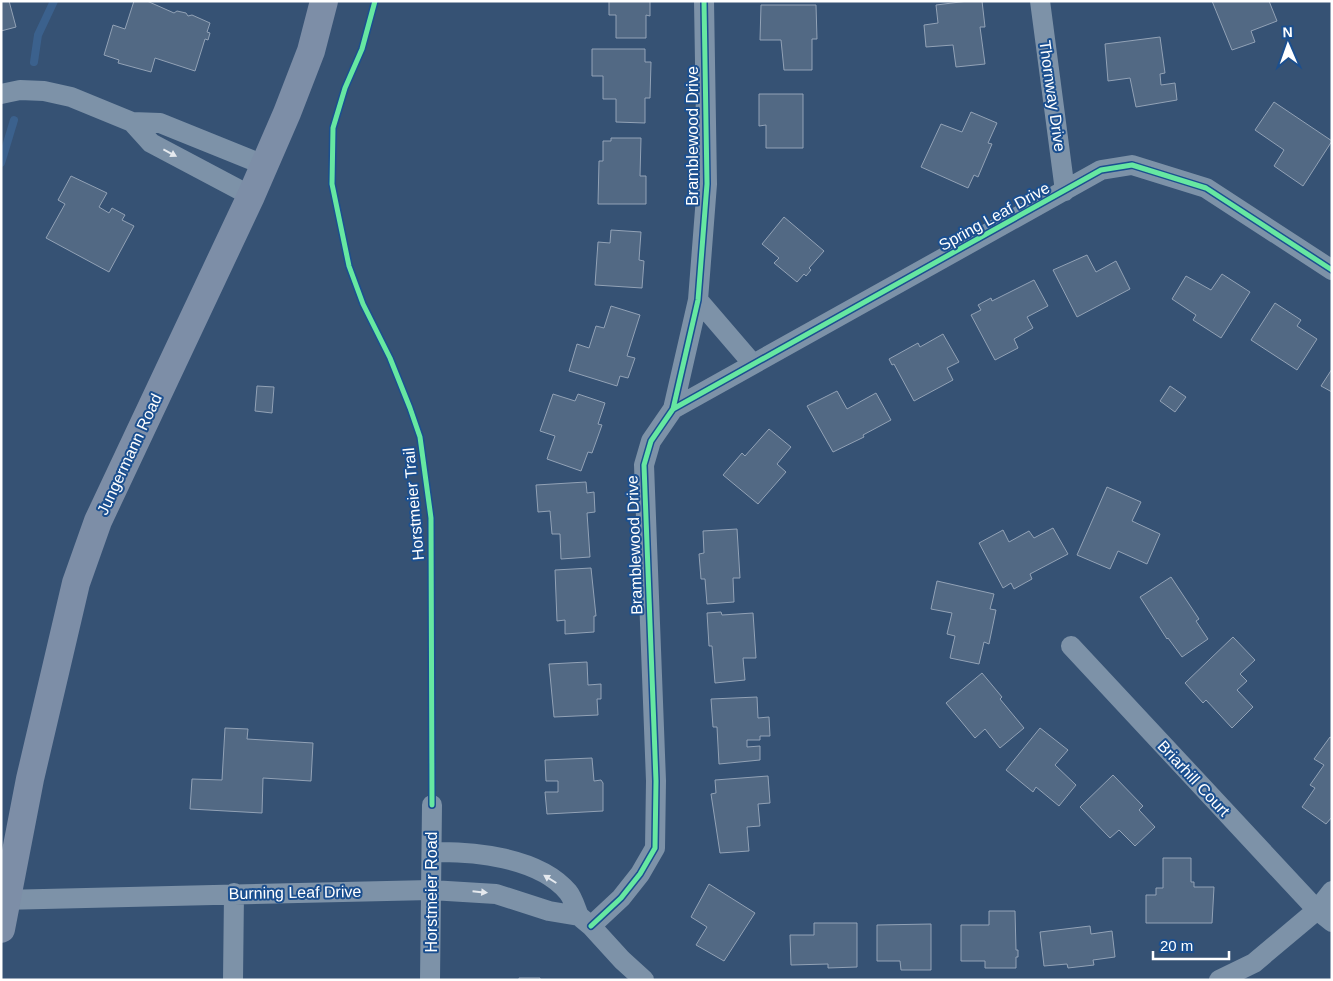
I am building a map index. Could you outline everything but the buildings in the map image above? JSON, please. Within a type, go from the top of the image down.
[{"type":"main road","name":"Jungermann Road","points":[[1,929],[4,900],[76,583],[98,521],[251,196],[311,51],[324,1]]},
{"type":"street","name":"Bramblewood Drive","points":[[585,921],[621,898],[640,874],[655,848],[656,780],[644,465],[651,440],[673,409],[698,300],[707,184],[704,1]]},
{"type":"street","name":"Thornway Drive","points":[[1040,1],[1065,191]]},
{"type":"street","points":[[1,94],[20,90],[44,91],[71,97],[132,122],[160,124],[264,165]]},
{"type":"street","points":[[132,122],[151,143],[251,196]]},
{"type":"street","name":"Spring Leaf Drive","points":[[673,409],[1101,170],[1132,165],[1206,188],[1332,270]]},
{"type":"street","points":[[698,300],[753,364]]},
{"type":"street","name":"Briarhill Court","points":[[1071,646],[1325,916]]},
{"type":"street","name":"Horstmeier Road","points":[[430,980],[432,805]]},
{"type":"street","points":[[432,852],[480,853],[530,868],[553,879],[568,892],[585,921],[644,980]]},
{"type":"street","name":"Burning Leaf Drive","points":[[4,900],[234,893],[431,890],[496,894],[585,921]]},
{"type":"street","points":[[1219,980],[1254,963],[1325,916],[1332,891]]},
{"type":"street","points":[[233,980],[234,893]]},
{"type":"waterway","points":[[34,62],[38,35],[54,1]]},
{"type":"waterway","points":[[1,163],[14,120]]},
{"type":"cycle path","name":"Horstmeier Trail","points":[[375,1],[362,49],[345,88],[333,128],[332,184],[349,266],[363,304],[390,358],[420,437],[431,518],[432,805]]},
{"type":"cycle path","points":[[591,926],[621,898],[640,874],[655,848],[656,781],[644,465],[651,441],[673,409],[698,300],[707,184],[704,1]]},
{"type":"cycle path","points":[[673,409],[1101,170],[1132,165],[1206,188],[1332,270]]}]
